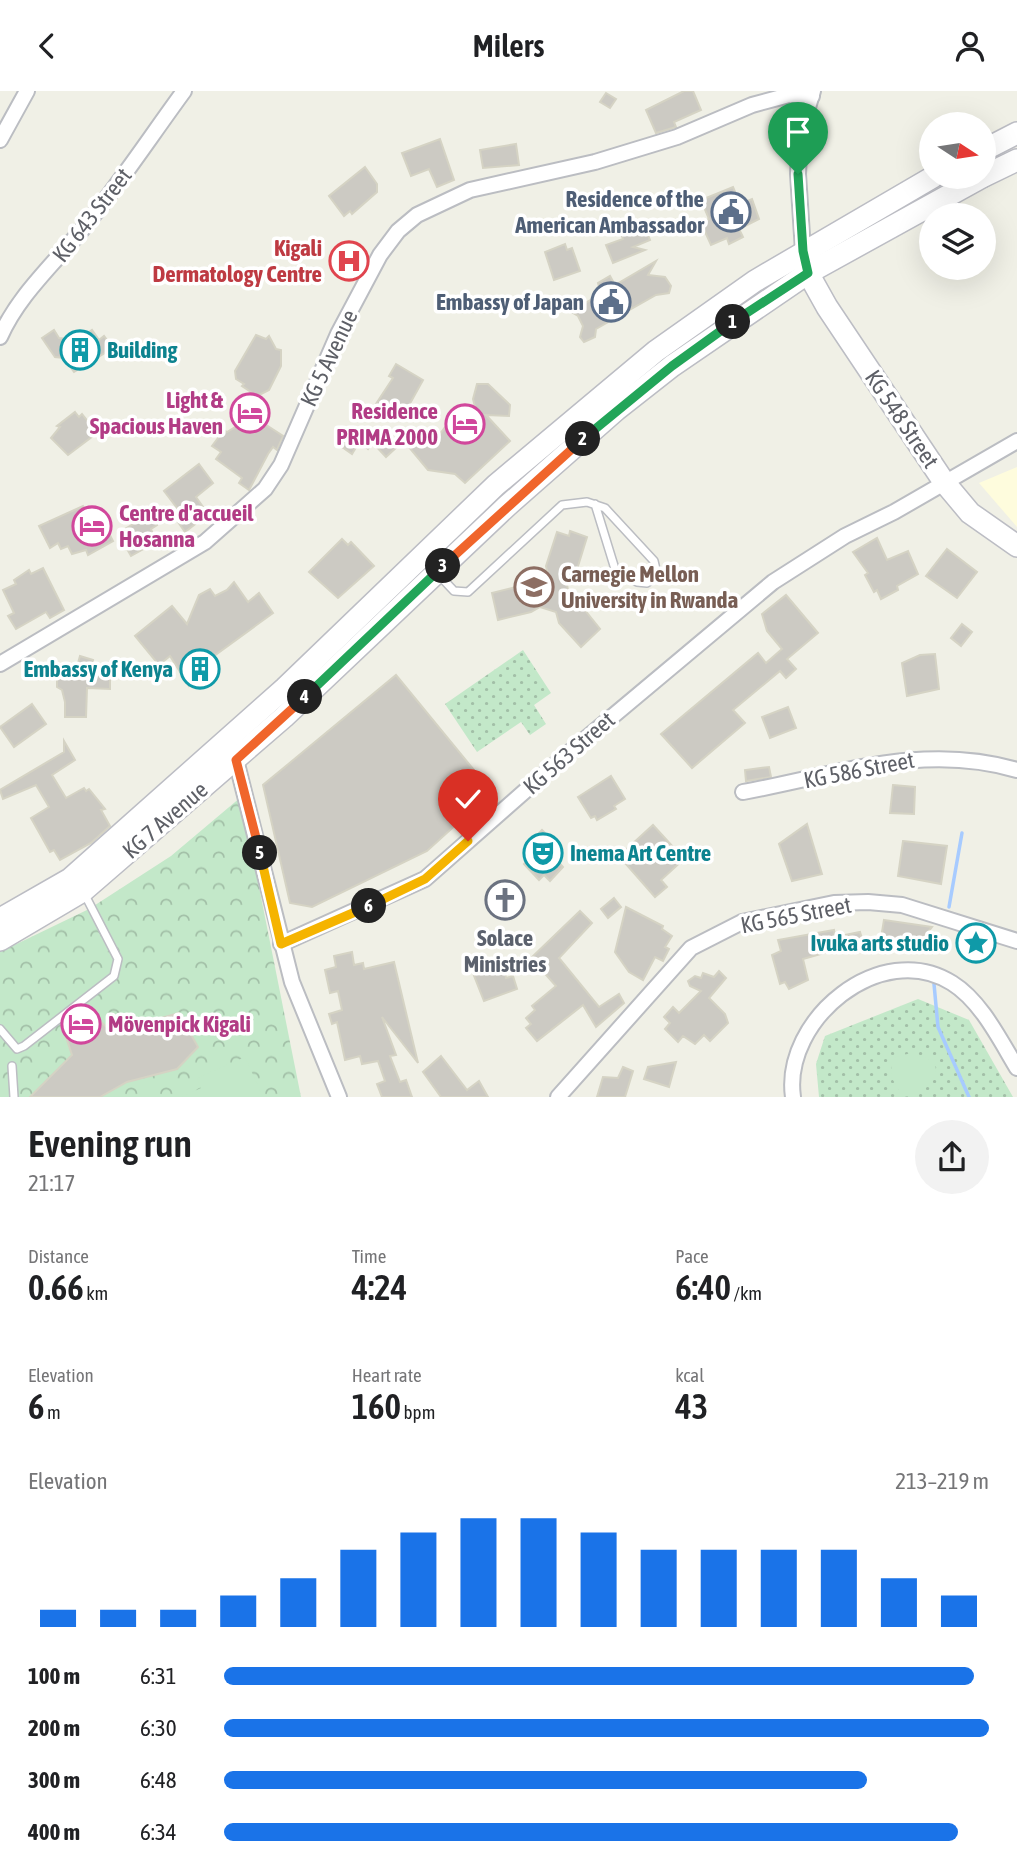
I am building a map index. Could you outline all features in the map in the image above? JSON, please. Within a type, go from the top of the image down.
[{"type":"main road","points":[[996,144],[1017,133]]},
{"type":"main road","name":"KG 7 Avenue","points":[[996,170],[1017,160]]},
{"type":"main road","name":"KG 7 Avenue","points":[[0,919],[77,885],[525,459],[697,320],[803,251],[919,185]]},
{"type":"main road","name":"KG 7 Avenue","points":[[0,940],[77,885],[236,760],[436,572],[616,410],[695,349],[808,273],[960,189]]},
{"type":"main road","name":"KG 548 Street","points":[[803,251],[808,273],[844,333],[944,482],[970,513],[1017,546]]},
{"type":"street","points":[[0,140],[27,91]]},
{"type":"street","name":"KG 643 Street","points":[[0,337],[10,313],[105,201],[184,91]]},
{"type":"street","points":[[803,251],[798,174],[800,134],[813,93]]},
{"type":"street","name":"KG 5 Avenue","points":[[0,664],[205,542],[265,489],[281,465],[338,334],[380,255],[398,231],[417,215],[470,190],[595,162],[677,137],[752,105],[789,95],[813,93]]},
{"type":"street","points":[[944,482],[1017,441]]},
{"type":"street","name":"KG 563 Street","points":[[281,944],[425,879],[558,762],[773,582],[845,536],[894,512],[944,482]]},
{"type":"street","name":"KG 586 Street","points":[[743,792],[910,758],[970,759],[1017,770]]},
{"type":"street","points":[[236,760],[292,982],[339,1097]]},
{"type":"street","name":"KG 565 Street","points":[[558,1097],[691,948],[742,922],[834,903],[868,902],[915,908],[1017,941]]},
{"type":"street","points":[[793,1097],[791,1086],[799,1045],[813,1021],[867,978],[895,970],[930,973],[963,992],[994,1030],[1017,1068]]},
{"type":"lane","points":[[436,572],[454,591],[468,592],[562,505],[595,504],[605,508],[654,561],[657,571],[654,579],[647,583],[637,582],[615,569],[595,504]]},
{"type":"lane","points":[[0,1029],[17,1049],[24,1046],[114,976],[118,959],[77,885]]},
{"type":"lane","points":[[12,1066],[14,1097]]},
{"type":"shaded area","points":[[1017,467],[1017,527],[979,483]]},
{"type":"green space","points":[[523,650],[551,693],[534,705],[546,724],[530,735],[521,722],[477,752],[445,704]]},
{"type":"green space","points":[[241,797],[301,1097],[0,1097],[0,952],[89,909],[171,856]]},
{"type":"green space","points":[[918,999],[969,1020],[1013,1097],[819,1097],[816,1064],[825,1036]]},
{"type":"green space","points":[[911,1053],[930,1060],[936,1069],[935,1075],[918,1095],[902,1097],[892,1078],[891,1064],[896,1057]]},
{"type":"green space","points":[[245,1057],[263,1097],[181,1097],[201,1088],[197,1078]]},
{"type":"building","points":[[684,91],[693,91],[701,110],[674,122],[676,127],[656,133],[646,110]]},
{"type":"building","points":[[606,93],[616,99],[610,108],[600,102]]},
{"type":"building","points":[[440,139],[454,180],[437,187],[429,169],[411,176],[402,153]]},
{"type":"building","points":[[516,144],[519,165],[483,168],[480,150]]},
{"type":"building","points":[[365,167],[377,184],[377,192],[352,214],[350,211],[344,216],[329,196]]},
{"type":"building","name":"Residence of the American Ambassador","points":[[733,187],[740,204],[752,199],[759,219],[739,229],[743,237],[729,244],[727,238],[711,245],[701,223],[709,219],[701,200]]},
{"type":"building","points":[[643,222],[650,240],[633,247],[645,250],[613,263],[606,245],[623,239],[620,231]]},
{"type":"building","points":[[565,244],[567,250],[572,248],[580,271],[554,280],[545,252]]},
{"type":"building","points":[[656,261],[648,275],[665,277],[671,286],[669,293],[656,295],[596,329],[595,337],[584,342],[580,337],[583,326],[578,316],[568,310],[569,299],[575,298],[585,303],[601,294],[598,283],[610,276],[615,285]]},
{"type":"building","name":"Building","points":[[54,330],[59,338],[78,340],[92,330],[99,340],[104,336],[113,348],[74,372],[64,358],[55,357],[42,338]]},
{"type":"building","points":[[256,335],[266,339],[269,336],[276,349],[281,350],[281,366],[269,390],[257,396],[242,386],[244,384],[236,379],[235,371]]},
{"type":"building","points":[[396,364],[423,380],[402,418],[376,404],[393,378],[389,376]]},
{"type":"building","points":[[477,384],[488,384],[510,405],[509,416],[486,415],[510,441],[465,483],[455,474],[428,470],[408,446],[433,443],[455,414],[466,415],[475,407],[473,399]]},
{"type":"building","points":[[75,412],[79,417],[82,414],[97,433],[68,455],[51,438],[60,427],[57,426]]},
{"type":"building","points":[[257,419],[283,436],[277,450],[273,447],[268,454],[249,490],[239,483],[242,478],[216,459],[221,452],[212,446],[224,430],[227,432],[237,426],[242,429]]},
{"type":"building","points":[[363,431],[374,441],[368,449],[357,439]]},
{"type":"building","points":[[384,433],[399,445],[386,457],[373,443]]},
{"type":"building","points":[[348,438],[358,444],[352,454],[342,447]]},
{"type":"building","points":[[199,464],[213,483],[196,497],[208,514],[185,532],[178,522],[184,517],[164,491]]},
{"type":"building","points":[[83,506],[90,519],[99,514],[113,541],[88,555],[86,550],[72,554],[68,546],[61,549],[58,543],[50,548],[39,526]]},
{"type":"building","points":[[152,513],[157,525],[151,529],[156,542],[131,556],[118,533]]},
{"type":"building","points":[[570,531],[587,537],[575,576],[567,583],[569,600],[580,604],[600,629],[581,647],[559,623],[556,612],[540,607],[531,612],[498,620],[492,593],[524,585],[534,587],[548,575],[546,566],[557,532],[569,536]]},
{"type":"building","points":[[877,538],[887,560],[908,551],[918,574],[881,599],[877,590],[874,592],[865,575],[868,573],[853,552]]},
{"type":"building","points":[[342,539],[348,545],[351,542],[374,566],[338,598],[309,572]]},
{"type":"building","points":[[947,549],[977,572],[957,598],[926,576]]},
{"type":"building","points":[[43,568],[64,610],[50,618],[46,612],[16,629],[8,616],[14,613],[3,590],[16,584],[14,580],[29,570],[31,574]]},
{"type":"building","points":[[234,582],[248,602],[259,593],[273,613],[210,659],[219,671],[203,683],[200,677],[189,686],[170,656],[159,665],[135,636],[172,606],[187,624],[199,595],[210,589],[215,596],[227,590]]},
{"type":"building","points":[[786,595],[818,633],[787,659],[796,669],[786,678],[780,671],[733,710],[745,723],[692,768],[661,734],[758,653],[766,663],[782,649],[767,631],[762,614]]},
{"type":"building","points":[[962,624],[972,632],[961,646],[951,638]]},
{"type":"building","points":[[935,654],[939,689],[907,696],[902,663],[920,655]]},
{"type":"building","points":[[80,656],[93,660],[92,666],[101,666],[101,673],[110,673],[110,689],[87,688],[86,717],[65,717],[65,702],[62,690],[57,687],[57,676],[74,677]]},
{"type":"building","points":[[396,675],[492,792],[427,851],[312,907],[290,903],[263,785]]},
{"type":"building","points":[[32,704],[46,724],[14,747],[0,727]]},
{"type":"building","points":[[788,707],[796,728],[770,738],[762,717]]},
{"type":"building","points":[[64,741],[75,760],[52,775],[66,798],[84,788],[86,791],[89,789],[105,809],[101,810],[110,826],[91,843],[60,860],[54,850],[50,852],[31,818],[49,807],[36,785],[3,799],[0,790],[64,752]]},
{"type":"building","points":[[769,767],[771,777],[746,781],[745,770]]},
{"type":"building","points":[[611,776],[625,799],[614,806],[616,809],[597,820],[595,816],[591,818],[578,797]]},
{"type":"building","points":[[893,785],[915,787],[914,814],[890,813]]},
{"type":"building","points":[[807,824],[822,874],[792,881],[779,844]]},
{"type":"building","points":[[653,825],[684,859],[661,880],[667,887],[655,897],[619,856]]},
{"type":"building","name":"Inema Art Centre","points":[[542,830],[561,849],[553,856],[563,867],[550,881],[544,875],[539,880],[524,864],[532,856],[524,849]]},
{"type":"building","points":[[903,841],[947,846],[941,884],[898,876]]},
{"type":"building","points":[[614,898],[621,907],[608,918],[601,909]]},
{"type":"building","points":[[626,907],[663,926],[662,929],[672,936],[665,947],[669,949],[663,961],[655,957],[643,980],[629,972],[615,952]]},
{"type":"building","points":[[580,911],[592,923],[559,958],[599,1007],[619,994],[624,1003],[596,1027],[583,1005],[537,1041],[526,1028],[531,1024],[526,1018],[535,1010],[532,1006],[556,986],[531,958]]},
{"type":"building","points":[[884,920],[932,927],[919,943],[885,939],[882,932]]},
{"type":"building","points":[[834,930],[835,937],[860,932],[863,942],[803,959],[808,980],[789,989],[785,982],[780,984],[772,955],[781,951],[778,940]]},
{"type":"building","points":[[352,952],[354,965],[363,963],[364,969],[394,962],[418,1063],[382,1017],[396,1055],[390,1056],[400,1082],[406,1080],[412,1097],[382,1097],[377,1084],[385,1081],[378,1061],[362,1064],[360,1056],[345,1060],[337,1022],[332,1024],[329,1014],[342,1010],[338,991],[330,993],[325,970],[336,967],[334,956]]},
{"type":"building","name":"Solace Ministries","points":[[502,956],[506,978],[513,976],[517,989],[484,1001],[471,968]]},
{"type":"building","points":[[719,971],[726,978],[709,998],[725,1014],[728,1023],[710,1041],[704,1035],[695,1044],[683,1036],[678,1042],[665,1029],[670,1023],[664,1017],[673,1007],[679,1013],[701,991],[690,986],[688,981],[695,976],[701,978],[703,973],[714,977]]},
{"type":"building","points":[[91,1013],[112,1032],[179,1013],[198,1047],[177,1069],[127,1082],[100,1097],[30,1097],[72,1055],[64,1031]]},
{"type":"building","points":[[441,1056],[467,1090],[479,1081],[488,1097],[441,1097],[423,1072]]},
{"type":"building","points":[[676,1062],[669,1087],[644,1079],[648,1067]]},
{"type":"building","points":[[623,1067],[633,1071],[625,1097],[597,1097],[603,1077],[618,1078]]},
{"type":"waterway","points":[[949,907],[962,833]]},
{"type":"waterway","points":[[934,984],[938,1027],[969,1097]]},
{"type":"place","name":"Residence of the American Ambassador","points":[[731,212]]},
{"type":"place","name":"Kigali Dermatology Centre","points":[[349,261]]},
{"type":"place","name":"Embassy of Japan","points":[[611,302]]},
{"type":"place","name":"Building","points":[[80,350]]},
{"type":"place","name":"Light & Spacious Haven","points":[[250,413]]},
{"type":"place","name":"Residence PRIMA 2000","points":[[465,424]]},
{"type":"place","name":"Centre d'accueil Hosanna","points":[[92,526]]},
{"type":"place","name":"Carnegie Mellon University in Rwanda","points":[[534,587]]},
{"type":"place","name":"Embassy of Kenya","points":[[200,669]]},
{"type":"place","name":"Inema Art Centre","points":[[543,853]]},
{"type":"place","name":"Solace Ministries","points":[[505,900]]},
{"type":"place","name":"Ivuka arts studio","points":[[976,943]]},
{"type":"place","name":"Mövenpick Kigali","points":[[81,1024]]},
{"type":"route","points":[[468,841],[425,879],[281,944],[245,786],[236,760],[507,506],[616,410],[729,325],[808,273],[803,251],[798,174]]}]
